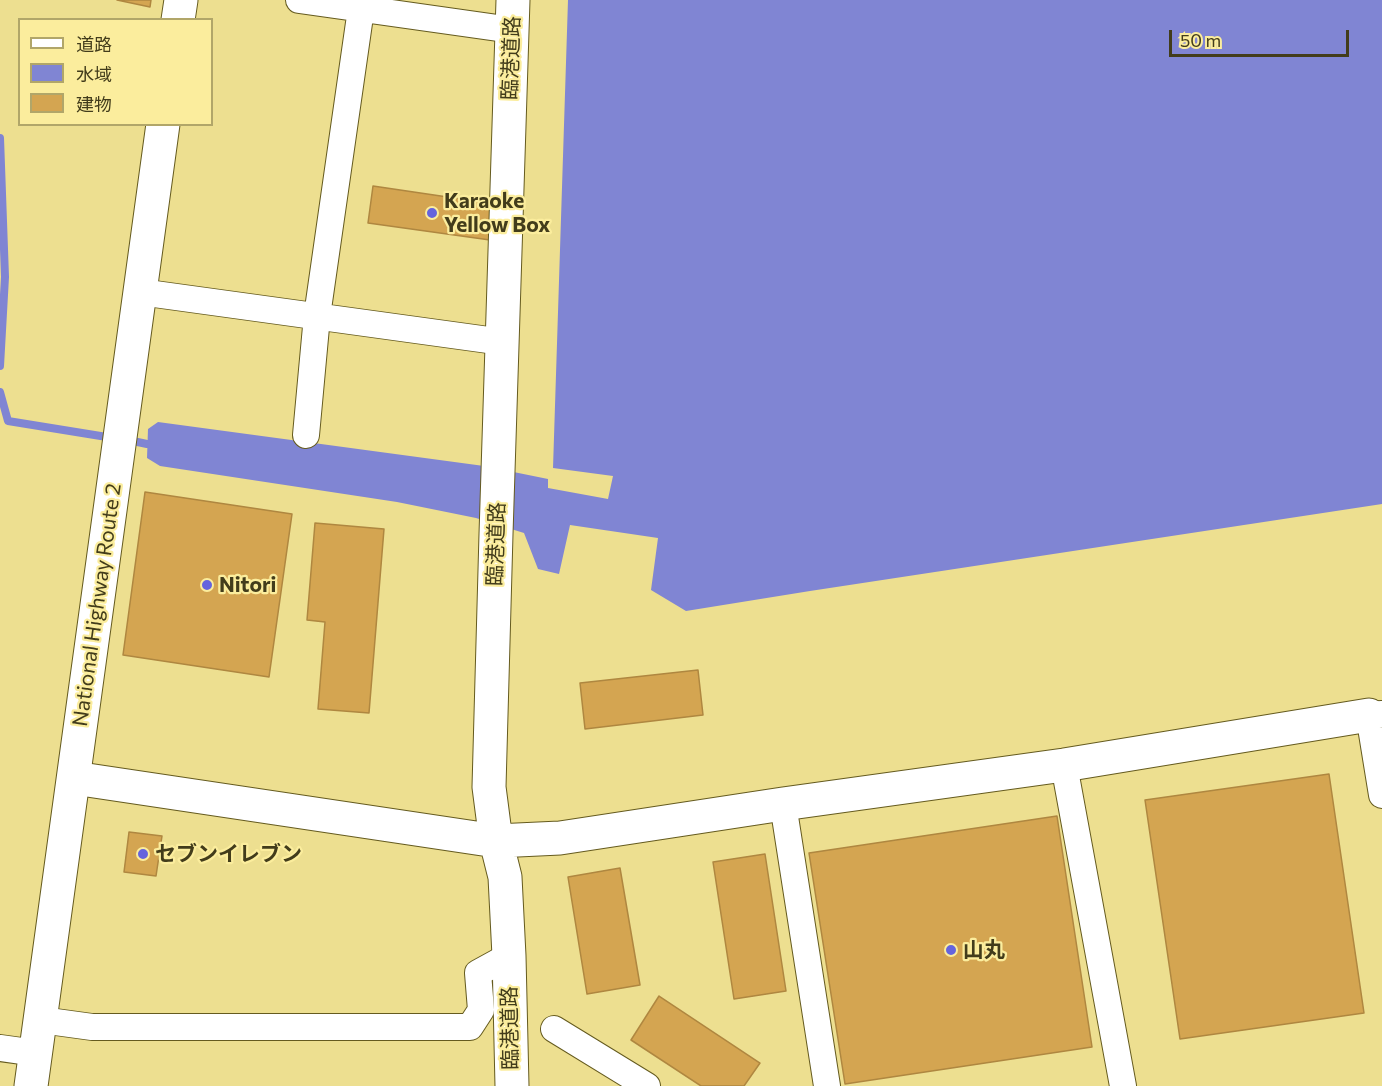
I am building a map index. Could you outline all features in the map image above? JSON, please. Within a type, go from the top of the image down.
[{"type":"main road","points":[[178,18],[181,0]]},
{"type":"main road","name":"臨港道路","points":[[512,1073],[505,877],[496,841],[489,787],[513,15]]},
{"type":"main road","name":"National Highway Route 2","points":[[31,1086],[163,126]]},
{"type":"main road","points":[[74,777],[496,841],[560,838],[1064,765],[1375,714]]},
{"type":"street","points":[[299,0],[361,9],[513,15]]},
{"type":"street","points":[[306,435],[317,316],[361,9]]},
{"type":"street","points":[[140,292],[503,342]]},
{"type":"street","points":[[1375,714],[1382,795]]},
{"type":"street","points":[[1064,765],[1123,1086]]},
{"type":"street","points":[[783,804],[827,1086]]},
{"type":"street","points":[[41,1020],[92,1027],[470,1027],[481,1010],[478,973],[509,956]]},
{"type":"street","points":[[554,1029],[647,1086]]},
{"type":"street","points":[[0,1048],[36,1053]]},
{"type":"water","points":[[568,0],[1382,0],[1382,504],[686,611],[651,590],[658,538],[570,525],[559,574],[538,569],[524,533],[476,518],[397,502],[160,466],[147,458],[148,429],[158,422],[484,466],[548,479],[548,488],[608,499],[613,476],[553,468]]},
{"type":"building","points":[[117,0],[151,0],[150,7]]},
{"type":"building","name":"Karaoke Yellow Box","points":[[373,186],[495,204],[490,240],[368,223]]},
{"type":"building","name":"Nitori","points":[[145,492],[292,514],[269,677],[123,655]]},
{"type":"building","points":[[315,523],[384,529],[369,713],[318,709],[325,622],[307,620]]},
{"type":"building","points":[[698,670],[703,715],[585,729],[580,683]]},
{"type":"building","points":[[1329,774],[1364,1013],[1180,1039],[1145,800]]},
{"type":"building","name":"山丸","points":[[1057,816],[1092,1047],[845,1084],[809,853]]},
{"type":"building","name":"セブンイレブン","points":[[129,832],[162,836],[156,876],[124,872]]},
{"type":"building","points":[[765,854],[786,991],[734,999],[713,862]]},
{"type":"building","points":[[620,868],[640,985],[587,994],[568,877]]},
{"type":"building","points":[[659,996],[760,1063],[744,1086],[701,1086],[631,1040]]},
{"type":"waterway","points":[[0,138],[5,277],[0,366]]},
{"type":"waterway","points":[[0,392],[8,421],[113,438]]},
{"type":"waterway","points":[[128,440],[147,444]]},
{"type":"place","name":"Karaoke Yellow Box","points":[[432,213]]},
{"type":"place","name":"Nitori","points":[[207,585]]},
{"type":"place","name":"セブンイレブン","points":[[143,854]]},
{"type":"place","name":"山丸","points":[[951,950]]}]
